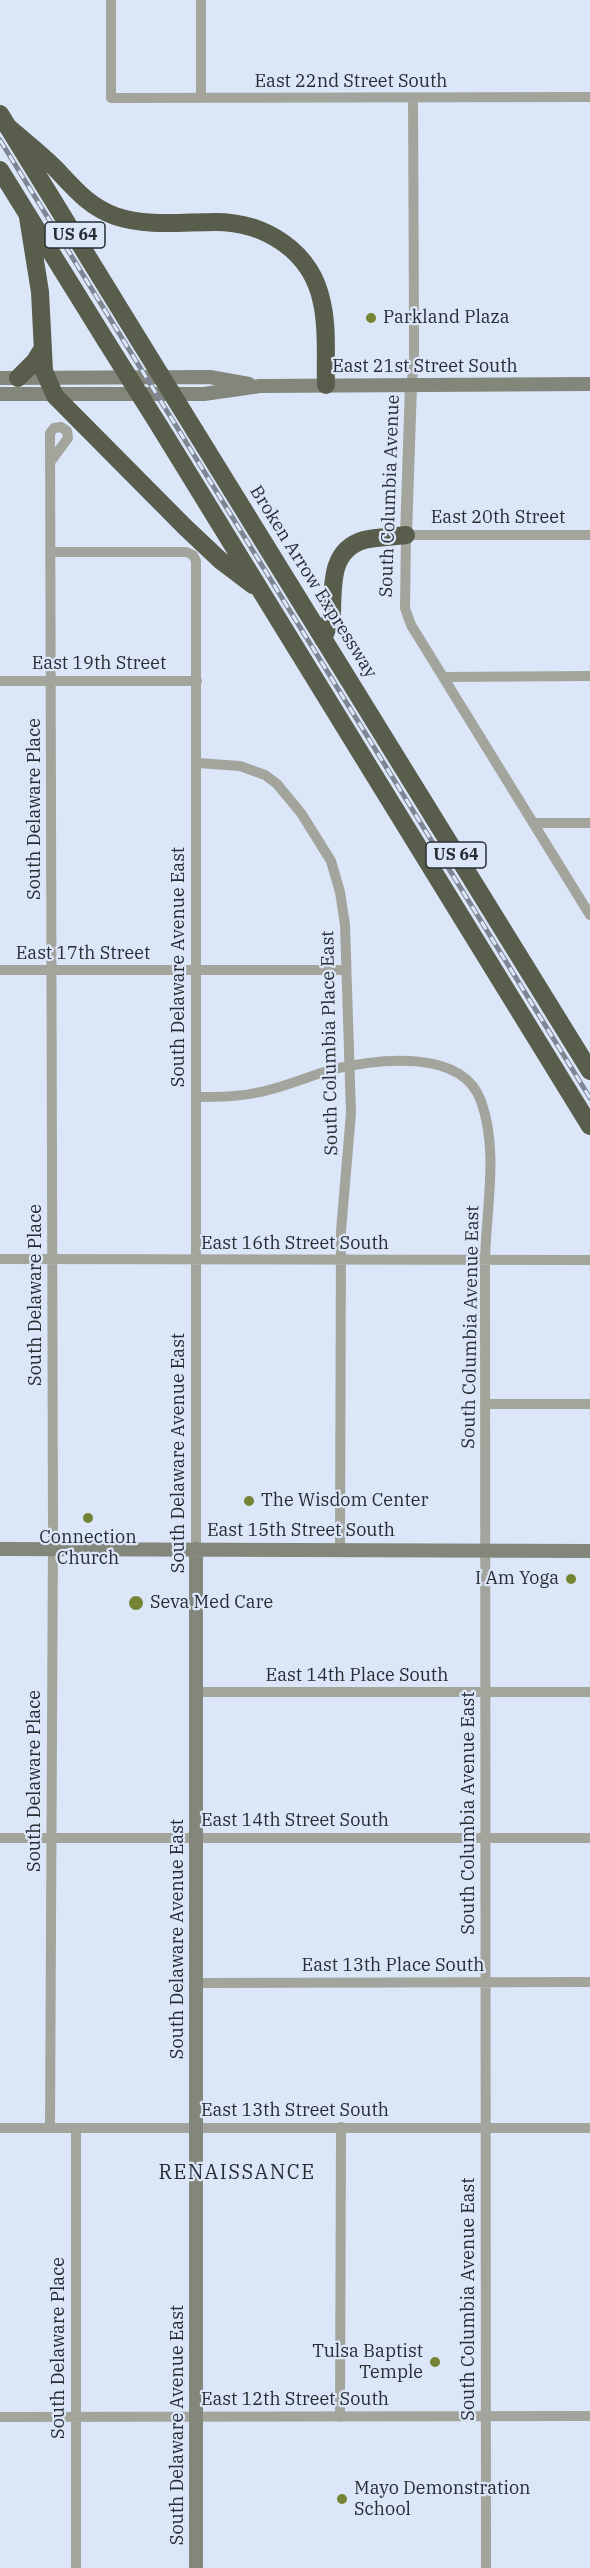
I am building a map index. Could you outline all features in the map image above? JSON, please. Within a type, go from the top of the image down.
[{"type":"highway","name":"Broken Arrow Expressway","points":[[4,120],[590,1071]]},
{"type":"highway","points":[[4,120],[86,201],[114,215],[144,222],[236,223],[255,227],[284,242],[306,266],[319,289],[324,316],[326,385]]},
{"type":"highway","name":"US 64","points":[[0,170],[590,1125]]},
{"type":"highway","points":[[28,217],[40,292],[46,378],[55,396],[185,527],[220,560],[261,592]]},
{"type":"highway","points":[[9,378],[35,361],[43,348]]},
{"type":"highway","points":[[323,639],[332,613],[331,591],[335,570],[345,551],[363,541],[406,535]]},
{"type":"main road","name":"East 21st Street South","points":[[9,378],[210,377],[260,386]]},
{"type":"main road","name":"East 21st Street South","points":[[0,394],[55,396],[204,394],[260,386],[590,384]]},
{"type":"main road","name":"East 15th Street South","points":[[0,1549],[590,1549]]},
{"type":"main road","name":"South Delaware Avenue East","points":[[196,1549],[196,2568]]},
{"type":"street","name":"East 22nd Street South","points":[[111,0],[111,98],[590,97]]},
{"type":"street","points":[[201,0],[201,98]]},
{"type":"street","name":"South Columbia Avenue","points":[[413,98],[414,344],[406,535],[407,615],[590,915]]},
{"type":"street","name":"South Delaware Place","points":[[50,2128],[51,461]]},
{"type":"street","name":"East 20th Street","points":[[406,535],[590,535]]},
{"type":"street","name":"South Delaware Avenue East","points":[[51,552],[186,552],[193,555],[197,568],[196,1549]]},
{"type":"street","points":[[443,676],[590,676]]},
{"type":"street","name":"East 19th Street","points":[[0,681],[197,681]]},
{"type":"street","name":"South Columbia Place East","points":[[198,764],[226,764],[252,769],[277,784],[294,803],[327,855],[336,874],[345,925],[350,1142],[343,1203],[341,1260],[340,1549]]},
{"type":"street","points":[[534,823],[590,823]]},
{"type":"street","name":"East 17th Street","points":[[0,970],[346,970]]},
{"type":"street","name":"South Columbia Avenue East","points":[[349,1066],[402,1060],[440,1064],[467,1079],[476,1089],[482,1102],[487,1124],[489,1182],[485,1260],[486,2568]]},
{"type":"street","points":[[196,1097],[259,1092],[349,1066]]},
{"type":"street","name":"East 16th Street South","points":[[0,1259],[590,1260]]},
{"type":"street","points":[[486,1404],[590,1404]]},
{"type":"street","name":"East 14th Place South","points":[[196,1692],[590,1692]]},
{"type":"street","name":"East 14th Street South","points":[[0,1838],[590,1838]]},
{"type":"street","name":"East 13th Place South","points":[[197,1983],[590,1982]]},
{"type":"street","points":[[340,2417],[341,2127]]},
{"type":"street","name":"East 13th Street South","points":[[0,2128],[590,2128]]},
{"type":"street","name":"South Delaware Place","points":[[76,2128],[76,2568]]},
{"type":"street","name":"East 12th Street South","points":[[0,2417],[590,2416]]},
{"type":"railway","points":[[0,140],[590,1098]]},
{"type":"place","name":"Parkland Plaza","points":[[371,318]]},
{"type":"place","name":"The Wisdom Center","points":[[249,1501]]},
{"type":"place","name":"Connection Church","points":[[88,1518]]},
{"type":"place","name":"I Am Yoga","points":[[571,1579]]},
{"type":"place","name":"Seva Med Care","points":[[136,1603]]},
{"type":"place","name":"Tulsa Baptist Temple","points":[[435,2362]]},
{"type":"place","name":"Mayo Demonstration School","points":[[342,2499]]},
{"type":"district","name":"RENAISSANCE","points":[[237,2173]]}]
